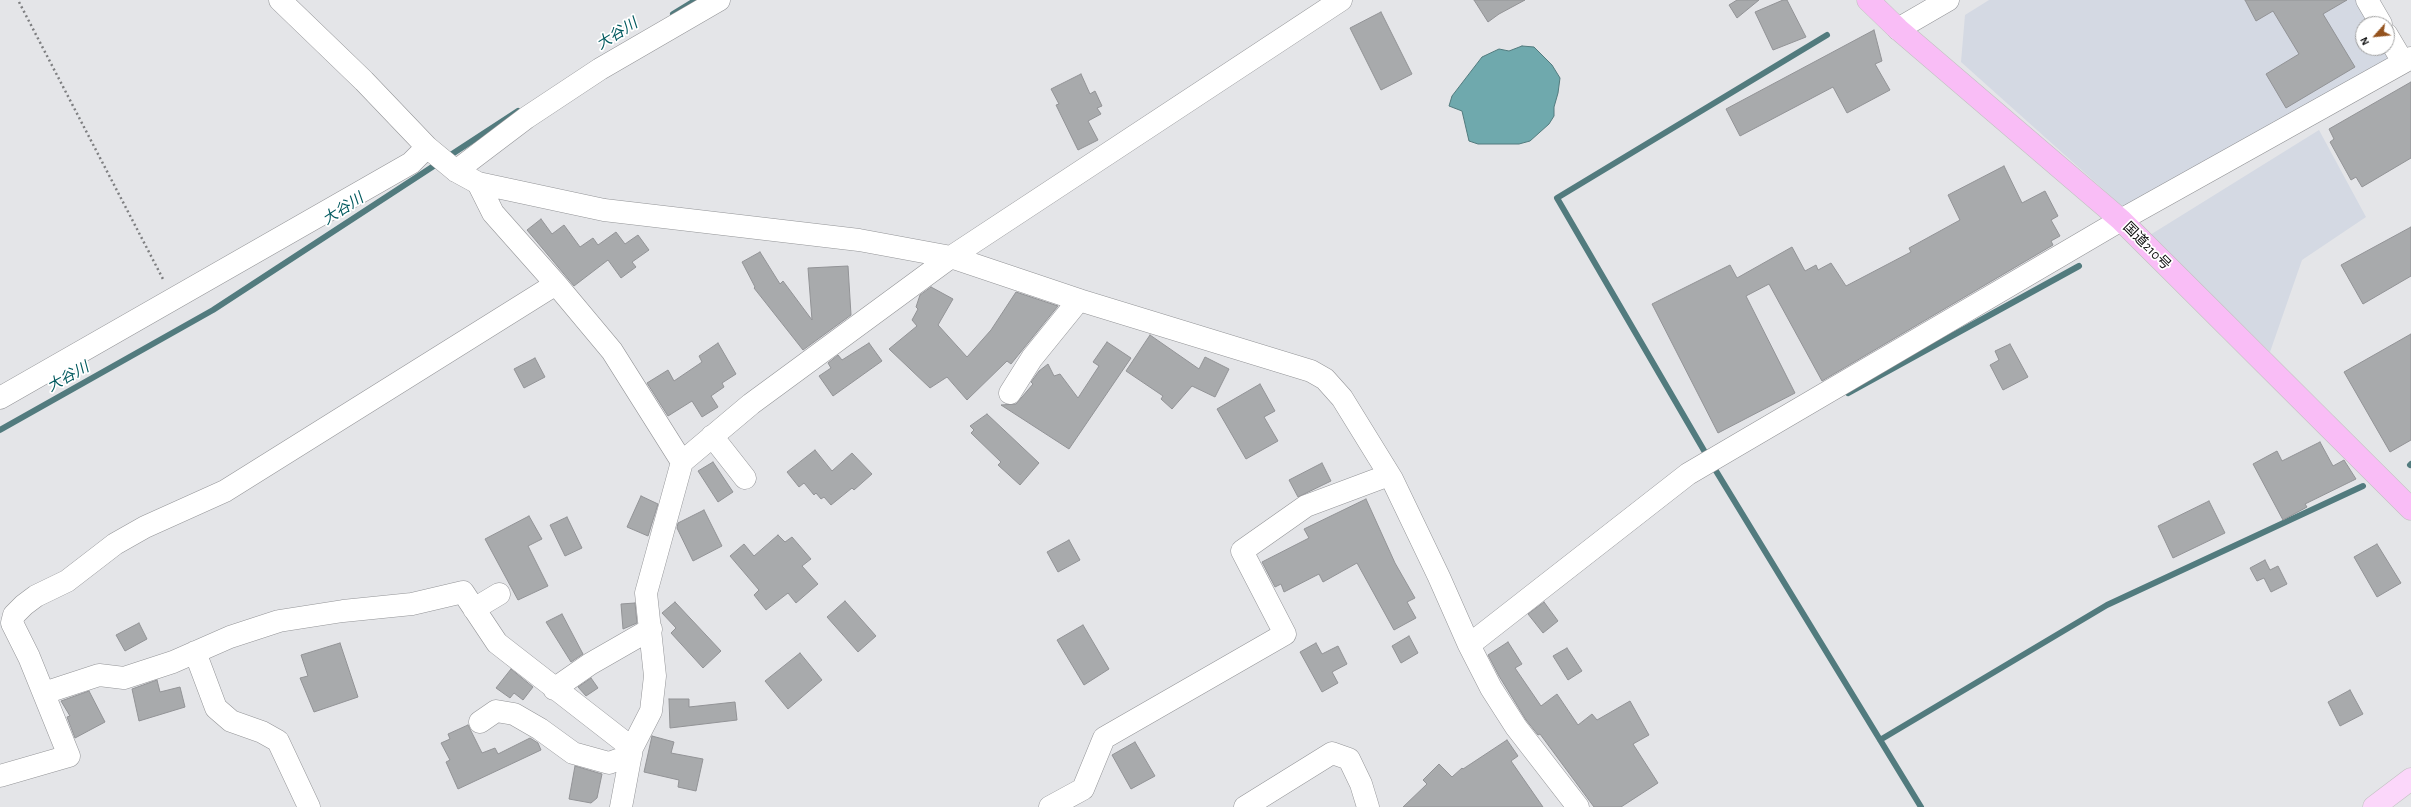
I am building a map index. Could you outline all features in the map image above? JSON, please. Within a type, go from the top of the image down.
[{"type":"highway","name":"国道210号","points":[[1868,0],[1898,29],[2121,220],[2411,509]]},
{"type":"main road","points":[[2374,807],[2411,779]]},
{"type":"street","points":[[280,0],[364,81],[427,147],[456,171],[478,183],[604,210],[859,240],[951,257],[1079,300],[1311,370],[1325,379],[1342,398],[1389,475],[1439,577],[1469,645],[1491,688],[1516,727],[1578,807]]},
{"type":"street","points":[[456,171],[526,118],[600,69],[719,0]]},
{"type":"street","points":[[621,807],[632,751],[651,712],[655,676],[646,593],[682,462],[712,436],[789,376],[951,257],[1342,0]]},
{"type":"street","points":[[1898,29],[1948,0]]},
{"type":"street","points":[[2367,0],[2376,16]]},
{"type":"street","points":[[1469,645],[1688,474],[2121,220],[2407,60],[2395,45]]},
{"type":"street","points":[[0,398],[411,163],[427,147]]},
{"type":"street","points":[[478,183],[493,213],[556,284],[612,351],[682,462]]},
{"type":"street","points":[[0,776],[69,756],[44,693],[12,623],[14,615],[24,605],[36,596],[67,581],[116,544],[145,527],[225,490],[413,375],[556,284]]},
{"type":"street","points":[[1010,393],[1032,358],[1079,300]]},
{"type":"street","points":[[712,436],[745,478]]},
{"type":"street","points":[[1050,807],[1083,789],[1104,738],[1285,634],[1242,551],[1306,506],[1389,475]]},
{"type":"street","points":[[44,693],[98,675],[124,678],[173,662],[230,637],[279,622],[343,611],[412,604],[463,592],[497,643],[632,751]]},
{"type":"street","points":[[474,609],[499,594]]},
{"type":"street","points":[[554,689],[590,664],[650,630]]},
{"type":"street","points":[[195,652],[216,708],[231,721],[262,732],[278,740],[309,807]]},
{"type":"street","points":[[480,722],[496,711],[514,714],[540,729],[573,753],[609,763],[632,751]]},
{"type":"street","points":[[1245,807],[1332,753],[1349,759],[1361,784],[1368,807]]},
{"type":"path","points":[[19,2],[174,299]]},
{"type":"shaded area","points":[[1989,0],[2357,0],[2366,16],[2355,16],[2355,56],[2390,56],[2393,60],[2124,208],[1961,62],[1965,15]]},
{"type":"shaded area","points":[[2319,130],[2366,217],[2302,260],[2270,352],[2150,235]]},
{"type":"water","points":[[1522,46],[1534,47],[1552,65],[1560,78],[1554,107],[1554,116],[1549,124],[1530,141],[1519,144],[1478,144],[1469,141],[1462,111],[1449,106],[1452,96],[1482,57],[1499,49],[1509,51]]},
{"type":"building","points":[[1474,0],[1525,0],[1499,14],[1488,22]]},
{"type":"building","points":[[1737,0],[1759,0],[1737,18],[1729,5]]},
{"type":"building","points":[[1783,0],[1787,0],[1806,37],[1773,50],[1755,12]]},
{"type":"building","points":[[2245,0],[2347,0],[2323,14],[2355,67],[2286,108],[2266,74],[2299,54],[2273,11],[2256,21]]},
{"type":"building","points":[[1381,12],[1412,74],[1381,90],[1350,28]]},
{"type":"building","points":[[1874,30],[1882,61],[1875,64],[1890,90],[1847,113],[1833,87],[1740,136],[1726,109]]},
{"type":"building","points":[[1081,74],[1090,94],[1095,91],[1102,106],[1097,108],[1101,114],[1088,121],[1098,140],[1078,150],[1056,105],[1059,104],[1051,89]]},
{"type":"building","points":[[2411,82],[2411,158],[2362,187],[2356,177],[2351,180],[2330,142],[2334,139],[2329,129]]},
{"type":"building","points":[[2004,166],[2022,203],[2045,191],[2058,216],[2051,220],[2060,236],[2051,241],[2053,245],[1822,381],[1769,284],[1746,296],[1795,393],[1718,433],[1652,304],[1730,265],[1737,278],[1792,247],[1805,271],[1816,265],[1818,270],[1831,263],[1846,286],[1911,252],[1909,248],[1960,220],[1948,195]]},
{"type":"building","points":[[541,219],[552,234],[564,225],[580,247],[593,238],[598,245],[616,232],[625,244],[638,235],[649,250],[632,262],[636,267],[621,278],[608,260],[574,286],[527,230]]},
{"type":"building","points":[[2411,227],[2411,276],[2363,304],[2341,265]]},
{"type":"building","points":[[760,252],[780,284],[783,281],[812,320],[808,268],[848,266],[851,315],[803,350],[754,288],[755,287],[742,262]]},
{"type":"building","points":[[931,287],[953,299],[938,325],[967,357],[991,330],[1016,292],[1058,306],[1011,364],[1007,361],[967,400],[947,377],[930,388],[889,349],[917,326],[912,320],[918,309],[916,307],[920,295]]},
{"type":"building","points":[[2411,334],[2411,440],[2390,452],[2344,372]]},
{"type":"building","points":[[1150,335],[1199,369],[1205,357],[1229,369],[1215,397],[1192,386],[1172,409],[1161,399],[1163,396],[1126,371]]},
{"type":"building","points":[[1107,342],[1131,358],[1069,449],[1001,405],[1016,404],[1033,384],[1031,382],[1039,371],[1048,364],[1054,376],[1060,374],[1078,398],[1099,366],[1093,362]]},
{"type":"building","points":[[718,343],[736,374],[722,383],[724,387],[711,396],[718,407],[702,417],[692,401],[668,416],[647,383],[668,370],[674,381],[702,362],[699,356]]},
{"type":"building","points":[[869,343],[882,361],[833,396],[819,376],[831,368],[828,363],[838,355],[842,360]]},
{"type":"building","points":[[2010,344],[2028,377],[2003,390],[1990,365],[1999,360],[1995,351]]},
{"type":"building","points":[[535,358],[545,377],[524,388],[514,369]]},
{"type":"building","points":[[1260,384],[1275,411],[1264,417],[1278,441],[1246,459],[1217,409]]},
{"type":"building","points":[[987,414],[1039,463],[1020,485],[998,465],[1001,462],[971,433],[974,430],[970,426]]},
{"type":"building","points":[[2320,442],[2333,466],[2344,460],[2356,479],[2305,504],[2307,507],[2283,520],[2253,464],[2277,451],[2282,461]]},
{"type":"building","points":[[815,450],[832,471],[852,453],[872,474],[854,490],[852,488],[831,505],[824,497],[821,499],[816,493],[814,495],[804,483],[799,487],[787,472]]},
{"type":"building","points":[[713,462],[733,492],[718,502],[698,471]]},
{"type":"building","points":[[1322,463],[1331,481],[1298,497],[1289,480]]},
{"type":"building","points":[[641,496],[658,504],[648,536],[627,527]]},
{"type":"building","points":[[1366,499],[1395,563],[1415,598],[1407,602],[1416,618],[1394,630],[1357,563],[1323,582],[1319,574],[1284,592],[1281,584],[1275,587],[1262,562],[1309,538],[1304,529]]},
{"type":"building","points":[[2209,501],[2225,533],[2173,558],[2158,526]]},
{"type":"building","points":[[704,510],[722,546],[693,561],[677,528],[678,523]]},
{"type":"building","points":[[529,516],[542,539],[528,546],[548,586],[518,600],[485,539]]},
{"type":"building","points":[[567,517],[582,548],[565,556],[550,525]]},
{"type":"building","points":[[778,535],[785,542],[792,537],[811,559],[802,566],[818,584],[796,603],[788,593],[766,610],[754,595],[759,590],[730,556],[744,544],[754,556]]},
{"type":"building","points":[[1069,540],[1080,560],[1058,572],[1047,552]]},
{"type":"building","points":[[2377,544],[2401,583],[2377,597],[2354,557]]},
{"type":"building","points":[[2265,560],[2270,570],[2278,566],[2287,584],[2271,592],[2264,578],[2257,581],[2250,568]]},
{"type":"building","points":[[845,601],[876,636],[858,652],[827,617]]},
{"type":"building","points":[[675,602],[721,651],[703,668],[671,633],[676,628],[662,613]]},
{"type":"building","points":[[1544,602],[1558,621],[1543,633],[1528,614]]},
{"type":"building","points":[[635,603],[637,623],[623,629],[621,604]]},
{"type":"building","points":[[562,614],[583,654],[571,662],[546,622]]},
{"type":"building","points":[[139,623],[147,639],[125,651],[116,635]]},
{"type":"building","points":[[1083,625],[1109,669],[1084,685],[1057,640]]},
{"type":"building","points":[[1409,636],[1418,653],[1401,663],[1392,646]]},
{"type":"building","points":[[1508,642],[1522,664],[1515,668],[1541,706],[1557,694],[1578,725],[1592,714],[1597,720],[1630,701],[1649,735],[1633,744],[1658,783],[1621,807],[1594,807],[1540,734],[1538,735],[1526,720],[1488,655]]},
{"type":"building","points":[[340,643],[358,697],[314,712],[300,678],[308,676],[301,655]]},
{"type":"building","points":[[1316,643],[1322,654],[1338,646],[1347,664],[1332,672],[1338,683],[1322,692],[1300,652]]},
{"type":"building","points":[[1567,648],[1582,671],[1568,680],[1553,656]]},
{"type":"building","points":[[800,653],[822,680],[788,709],[765,681]]},
{"type":"building","points":[[511,669],[533,687],[523,700],[514,693],[510,698],[496,688]]},
{"type":"building","points":[[591,678],[598,688],[586,696],[578,687]]},
{"type":"building","points":[[157,680],[160,692],[180,687],[185,707],[139,721],[132,689]]},
{"type":"building","points":[[2350,690],[2363,714],[2340,726],[2328,702]]},
{"type":"building","points":[[89,691],[105,722],[75,738],[67,717],[70,716],[61,701]]},
{"type":"building","points":[[669,699],[689,699],[689,707],[735,702],[737,720],[670,728]]},
{"type":"building","points":[[468,725],[482,753],[495,748],[498,754],[530,738],[538,743],[541,750],[458,789],[446,762],[450,760],[441,743],[450,739],[448,734]]},
{"type":"building","points":[[652,736],[674,742],[671,753],[703,759],[696,791],[678,787],[679,780],[644,772]]},
{"type":"building","points":[[1507,740],[1518,756],[1511,761],[1543,807],[1403,807],[1427,784],[1423,780],[1439,764],[1452,777],[1462,768],[1463,769]]},
{"type":"building","points":[[1135,742],[1155,776],[1131,789],[1112,755]]},
{"type":"building","points":[[575,766],[602,774],[597,798],[591,803],[569,799]]},
{"type":"waterway","name":"大谷川","points":[[673,14],[696,0]]},
{"type":"waterway","points":[[1827,35],[1557,198],[1713,466],[1921,807]]},
{"type":"waterway","name":"大谷川","points":[[0,430],[213,310],[518,111]]},
{"type":"waterway","points":[[1848,393],[2079,266]]},
{"type":"waterway","points":[[1880,740],[2107,605],[2363,486]]}]
